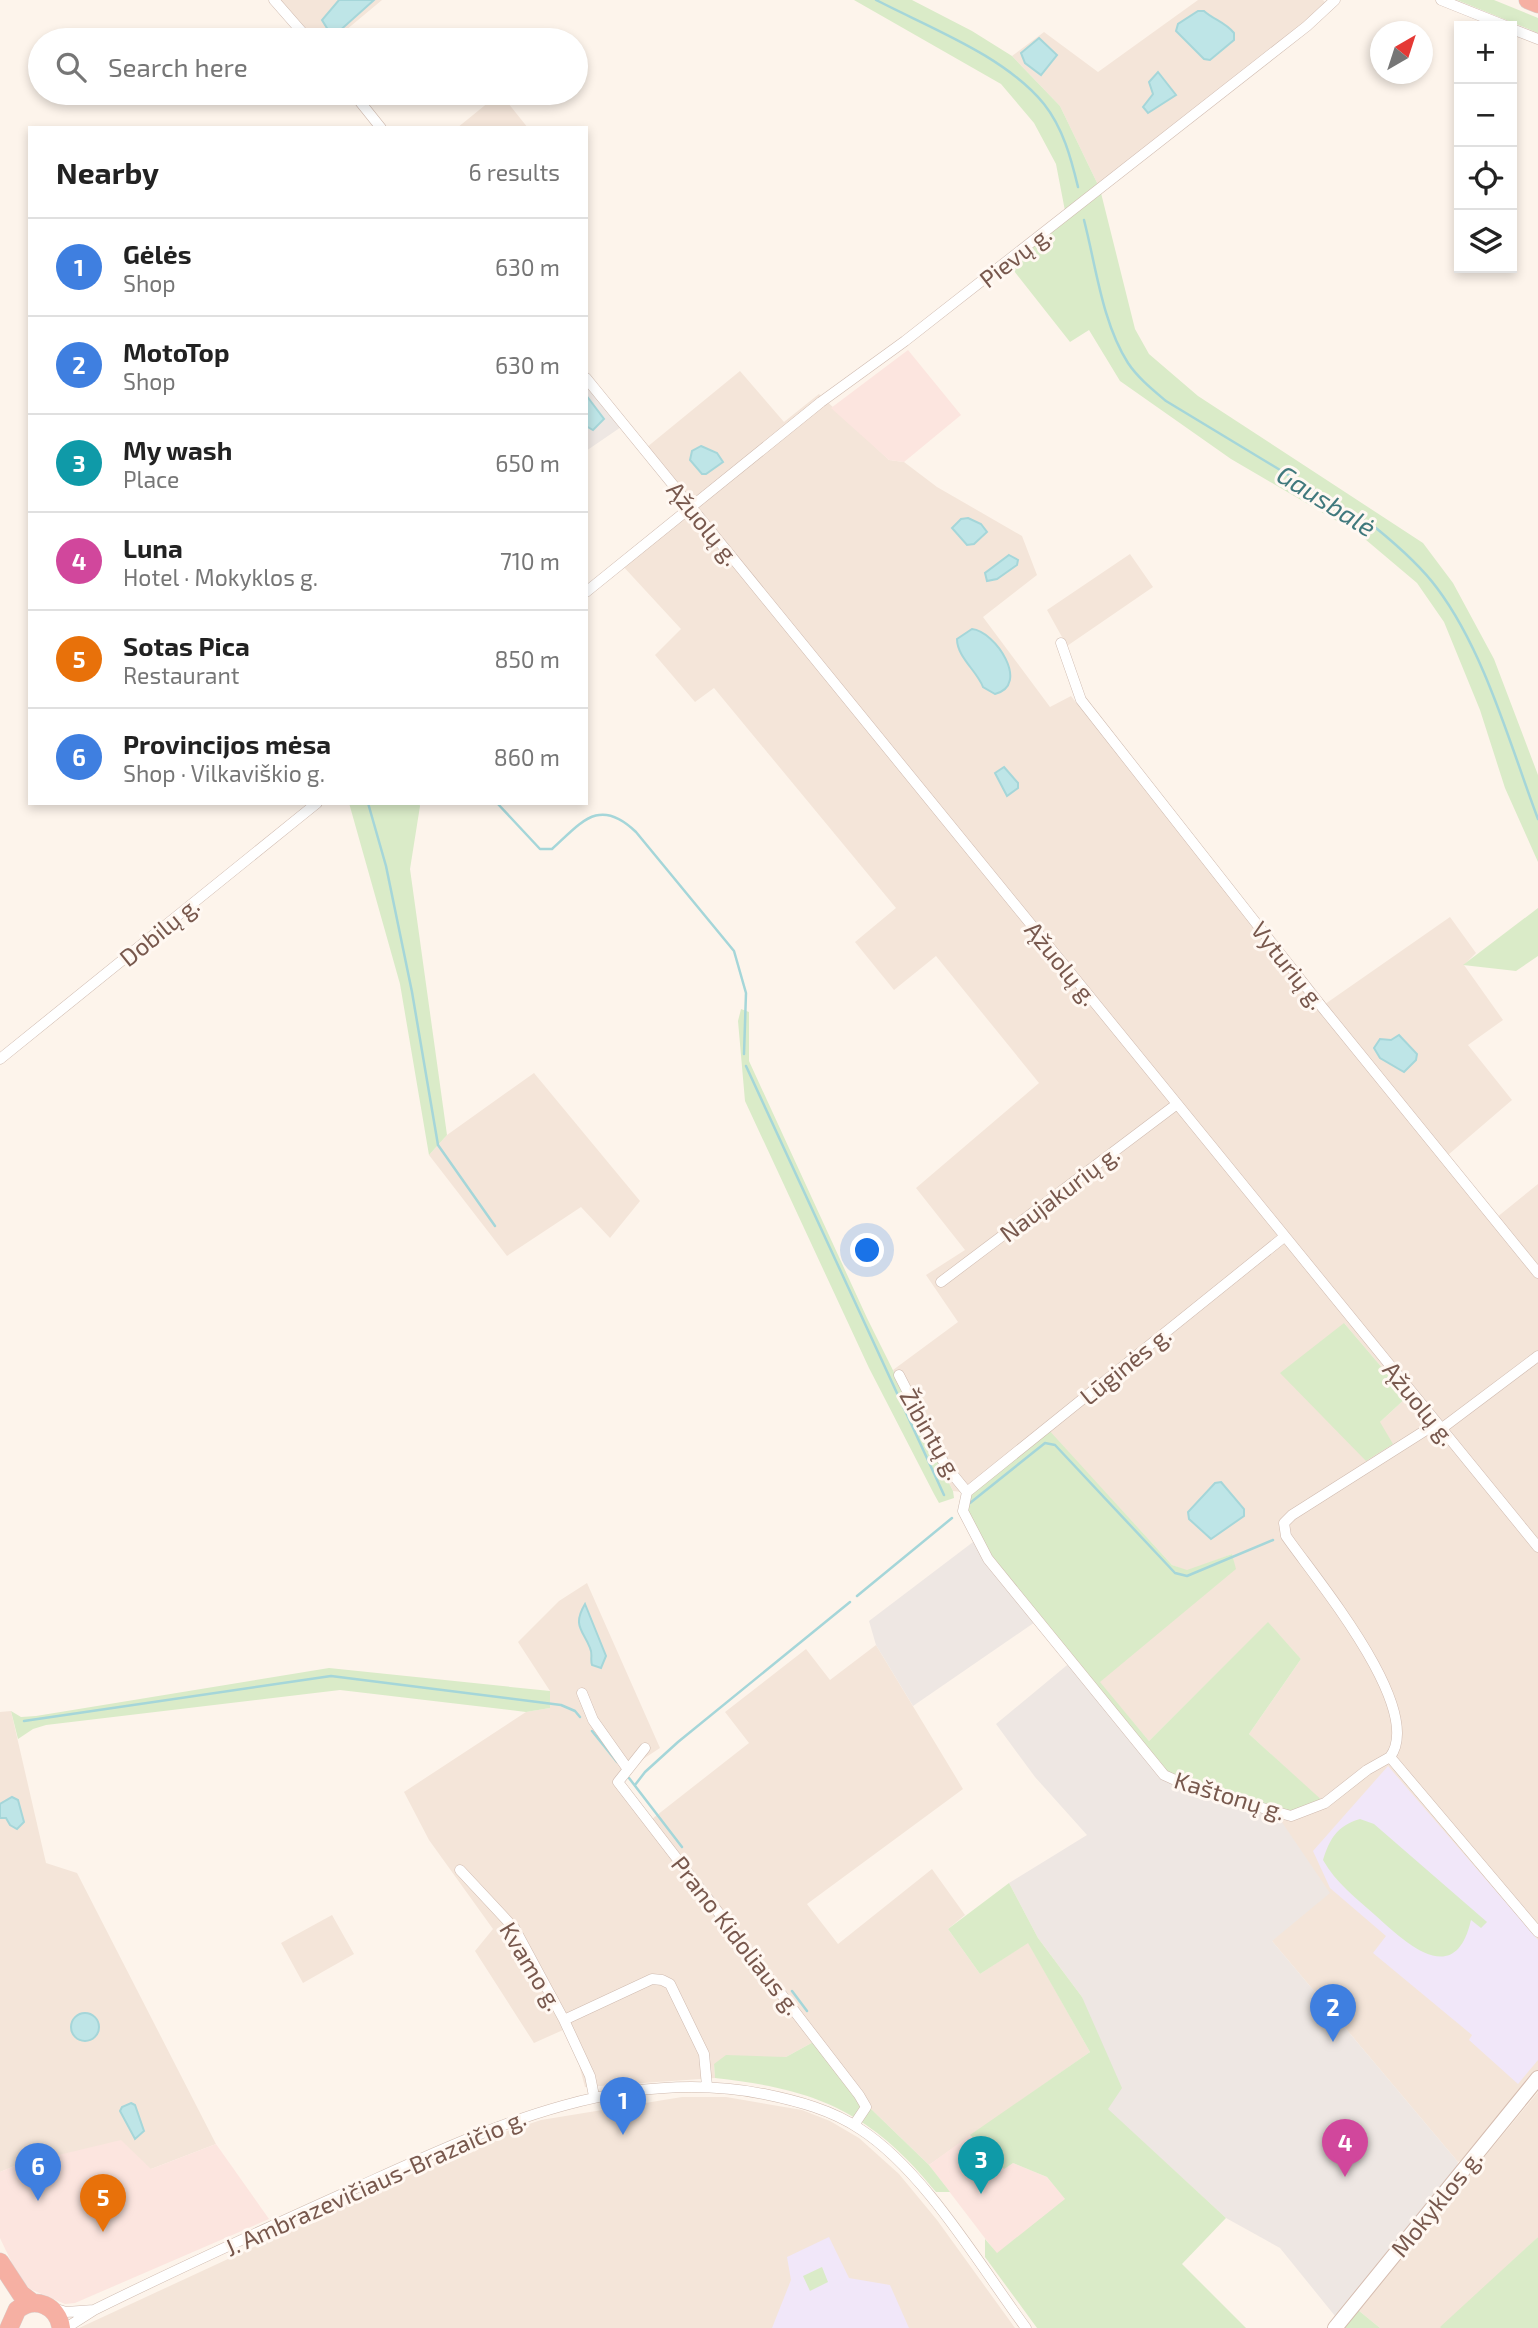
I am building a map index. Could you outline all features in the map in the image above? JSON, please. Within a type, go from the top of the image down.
[{"type":"highway","points":[[1528,0],[1538,4]]},
{"type":"highway","points":[[0,2262],[21,2294],[59,2318],[63,2328]]},
{"type":"highway","points":[[0,2279],[10,2324]]},
{"type":"highway","points":[[10,2324],[22,2306],[41,2305]]},
{"type":"main road","name":"Mokyklos g.","points":[[1335,2328],[1538,2078]]},
{"type":"street","points":[[274,0],[298,28]]},
{"type":"street","name":"Pievų g.","points":[[692,508],[821,402],[905,341],[1203,108],[1335,0]]},
{"type":"street","points":[[1441,0],[1494,21]]},
{"type":"street","points":[[1517,31],[1538,39]]},
{"type":"street","points":[[363,105],[379,126]]},
{"type":"street","name":"Ąžuolų g.","points":[[588,381],[1538,1547]]},
{"type":"street","points":[[588,590],[692,508]]},
{"type":"street","name":"Vyturių g.","points":[[1061,643],[1081,700],[1322,1007],[1538,1273]]},
{"type":"street","name":"Dobilų g.","points":[[0,1059],[315,805]]},
{"type":"street","name":"Naujakurių g.","points":[[941,1282],[1177,1104]]},
{"type":"street","name":"Lūginės g.","points":[[967,1492],[1284,1237]]},
{"type":"street","points":[[1538,1356],[1439,1426],[1301,1509],[1284,1523],[1286,1536],[1366,1650],[1391,1694],[1397,1722],[1396,1740],[1390,1757],[1538,1932]]},
{"type":"street","name":"Žibintų g.","points":[[899,1375],[945,1465],[967,1492]]},
{"type":"street","name":"Kaštonų g.","points":[[967,1492],[963,1511],[988,1559],[1164,1775],[1195,1789],[1291,1816],[1325,1803],[1367,1770],[1390,1757]]},
{"type":"street","points":[[582,1693],[593,1720],[626,1768],[645,1748]]},
{"type":"street","name":"Prano Kidoliaus g.","points":[[626,1768],[618,1782],[859,2095],[866,2108],[854,2125]]},
{"type":"street","name":"Kvamo g.","points":[[460,1870],[515,1929],[564,2020],[652,1979],[662,1980],[676,1991],[704,2054],[707,2086]]},
{"type":"street","points":[[564,2020],[590,2076],[594,2096]]},
{"type":"street","name":"J. Ambrazevičiaus-Brazaičio g.","points":[[63,2328],[94,2310],[466,2138],[522,2116],[594,2096],[707,2086],[790,2099],[827,2111],[854,2125],[883,2147],[910,2173],[1026,2328]]},
{"type":"street","points":[[41,2305],[66,2312],[94,2310]]},
{"type":"shaded area","points":[[276,0],[382,0],[348,28],[301,28]]},
{"type":"shaded area","points":[[1198,0],[1323,0],[1331,9],[1100,189],[1060,106],[1012,56],[1044,32],[1098,72]]},
{"type":"shaded area","points":[[485,105],[510,105],[526,126],[459,126]]},
{"type":"shaded area","points":[[908,350],[961,415],[904,462],[889,460],[831,408]]},
{"type":"shaded area","points":[[740,371],[784,422],[819,394],[889,460],[904,462],[937,487],[1022,536],[1037,575],[983,617],[1050,707],[1071,696],[1318,1009],[1450,917],[1476,953],[1464,965],[1503,1020],[1468,1045],[1512,1100],[1441,1161],[1491,1222],[1538,1184],[1538,2072],[1469,2157],[1458,2162],[1272,1941],[1275,1812],[1324,1803],[1249,1734],[1301,1659],[1268,1623],[1149,1741],[1099,1682],[1235,1569],[1232,1554],[1187,1571],[1172,1565],[1047,1429],[962,1492],[953,1491],[893,1370],[958,1322],[926,1275],[965,1250],[916,1188],[1039,1083],[936,956],[894,990],[855,942],[896,908],[714,688],[695,702],[655,655],[681,629],[621,564],[685,508],[641,452]],"holes":[[[1344,1323],[1407,1397],[1380,1422]]]},
{"type":"shaded area","points":[[588,380],[624,425],[588,450]]},
{"type":"shaded area","points":[[1130,554],[1153,587],[1067,646],[1047,610]]},
{"type":"shaded area","points":[[534,1073],[640,1201],[610,1238],[581,1207],[507,1256],[429,1155],[447,1135]]},
{"type":"shaded area","points":[[977,1539],[1038,1620],[913,1706],[876,1645],[869,1621]]},
{"type":"shaded area","points":[[587,1583],[660,1748],[637,1763],[623,1782],[652,1819],[749,1743],[725,1712],[806,1649],[830,1680],[876,1645],[963,1789],[807,1904],[838,1944],[932,1869],[965,1915],[948,1929],[980,1974],[1028,1942],[1090,2052],[929,2165],[869,2107],[817,2040],[786,2057],[714,2064],[715,2078],[585,2087],[578,2061],[563,2030],[534,2043],[475,1951],[493,1929],[429,1840],[404,1792],[526,1712],[550,1708],[550,1691],[518,1642],[559,1601]]},
{"type":"shaded area","points":[[1072,1661],[1164,1775],[1193,1796],[1275,1812],[1330,1893],[1272,1941],[1458,2162],[1456,2172],[1335,2316],[1280,2248],[1226,2218],[1107,2109],[1082,1997],[1038,1938],[1009,1883],[1087,1835],[1035,1777],[996,1724]]},
{"type":"shaded area","points":[[11,1711],[46,1863],[77,1873],[216,2144],[151,2169],[17,2165],[0,2172],[0,1712]]},
{"type":"shaded area","points":[[1388,1766],[1538,1940],[1538,2060],[1518,2084],[1469,2040],[1472,2035],[1373,1953],[1386,1936],[1330,1888],[1313,1851]]},
{"type":"shaded area","points":[[332,1915],[354,1954],[303,1983],[281,1943]]},
{"type":"shaded area","points":[[1538,2092],[1538,2237],[1441,2328],[1380,2328],[1358,2310]]},
{"type":"shaded area","points":[[682,2097],[726,2097],[802,2110],[830,2121],[859,2138],[899,2174],[937,2220],[1015,2328],[79,2328],[496,2135],[541,2120]]},
{"type":"shaded area","points":[[970,2135],[1003,2168],[1013,2163],[1047,2177],[1066,2200],[997,2254],[929,2165]]},
{"type":"shaded area","points":[[121,2140],[151,2169],[216,2144],[269,2219],[75,2303],[65,2304],[30,2289],[20,2280],[0,2238],[0,2172],[17,2165]]},
{"type":"shaded area","points":[[829,2237],[849,2278],[890,2285],[909,2328],[772,2328],[791,2280],[787,2257]]},
{"type":"green space","points":[[854,0],[912,0],[972,31],[1012,56],[1060,106],[1100,189],[1135,329],[1149,354],[1198,396],[1423,543],[1453,583],[1494,659],[1538,775],[1538,862],[1505,788],[1480,710],[1444,622],[1417,583],[1359,534],[1231,459],[1120,381],[1089,330],[1070,342],[1007,262],[1066,216],[1056,164],[1034,123],[1001,84]]},
{"type":"green space","points":[[1457,0],[1494,0],[1538,18],[1538,33],[1517,24],[1517,21],[1509,21]]},
{"type":"green space","points":[[350,805],[420,806],[410,869],[447,1135],[429,1155],[400,984]]},
{"type":"green space","points":[[1538,908],[1538,956],[1516,971],[1463,965]]},
{"type":"green space","points":[[741,1009],[749,1012],[749,1061],[867,1318],[953,1491],[954,1498],[939,1503],[934,1494],[869,1368],[745,1101],[738,1021]]},
{"type":"green space","points":[[1344,1323],[1407,1397],[1380,1422],[1393,1444],[1366,1461],[1280,1373]]},
{"type":"green space","points":[[1047,1428],[1172,1565],[1187,1570],[1232,1554],[1236,1569],[1100,1682],[1149,1741],[1268,1622],[1301,1659],[1249,1734],[1325,1803],[1291,1816],[1164,1775],[988,1559],[963,1501]]},
{"type":"green space","points":[[329,1668],[550,1691],[550,1708],[526,1712],[340,1690],[46,1725],[33,1729],[18,1739],[11,1711],[21,1717],[36,1716]]},
{"type":"green space","points":[[1360,1819],[1374,1824],[1487,1922],[1481,1928],[1471,1920],[1464,1941],[1454,1953],[1442,1957],[1415,1947],[1334,1876],[1323,1860],[1328,1845],[1340,1829]]},
{"type":"green space","points":[[1009,1883],[1038,1938],[1082,1997],[1122,2088],[1108,2109],[1226,2218],[1182,2264],[1246,2328],[1037,2328],[985,2257],[985,2239],[997,2253],[1065,2199],[1047,2177],[1013,2163],[1004,2169],[970,2135],[1090,2052],[1028,1943],[980,1974],[948,1929]]},
{"type":"green space","points":[[817,2040],[869,2107],[929,2165],[950,2192],[936,2192],[888,2142],[839,2109],[783,2089],[715,2078],[714,2064],[726,2055],[786,2057]]},
{"type":"green space","points":[[1538,2237],[1538,2328],[1440,2327]]},
{"type":"green space","points":[[822,2267],[828,2282],[810,2291],[803,2276]]},
{"type":"green space","points":[[1358,2310],[1380,2328],[1342,2328]]},
{"type":"water","points":[[339,0],[374,0],[343,28],[327,28],[322,20]]},
{"type":"water","points":[[1198,11],[1204,11],[1234,33],[1234,40],[1210,60],[1204,59],[1176,31],[1178,24]]},
{"type":"water","points":[[1039,38],[1057,55],[1041,75],[1025,63],[1021,53]]},
{"type":"water","points":[[1158,72],[1176,95],[1148,113],[1143,107],[1153,94],[1149,82]]},
{"type":"water","points":[[588,398],[604,419],[593,430],[588,427]]},
{"type":"water","points":[[701,446],[717,453],[723,462],[706,474],[702,474],[690,460],[692,451]]},
{"type":"water","points":[[968,518],[981,524],[987,532],[974,544],[967,545],[952,528],[961,519]]},
{"type":"water","points":[[1009,555],[1018,560],[1017,565],[997,579],[987,581],[985,573]]},
{"type":"water","points":[[972,629],[981,632],[999,648],[1010,670],[1010,680],[1005,689],[995,694],[983,687],[960,652],[957,639]]},
{"type":"water","points":[[1004,767],[1018,783],[1018,788],[1007,796],[995,773]]},
{"type":"water","points":[[1399,1035],[1417,1054],[1416,1060],[1404,1072],[1380,1058],[1374,1048],[1380,1039],[1391,1040]]},
{"type":"water","points":[[1221,1482],[1244,1509],[1244,1516],[1211,1539],[1189,1519],[1188,1512],[1215,1483]]},
{"type":"water","points":[[585,1604],[606,1656],[601,1668],[592,1665],[591,1650],[580,1628],[579,1618]]},
{"type":"water","points":[[12,1797],[18,1800],[24,1822],[17,1829],[10,1825],[6,1818],[0,1818],[0,1804]]},
{"type":"water","points":[[85,2013],[95,2017],[99,2027],[95,2037],[85,2041],[75,2037],[71,2027],[75,2017]]},
{"type":"water","points":[[131,2103],[135,2105],[144,2131],[135,2139],[120,2111]]},
{"type":"waterway","name":"Gausbalė","points":[[876,0],[966,44],[1009,71],[1028,87],[1044,104],[1056,123],[1069,154],[1078,187]]},
{"type":"waterway","name":"Gausbalė","points":[[1084,220],[1112,330],[1128,363],[1141,379],[1166,401],[1376,528],[1408,556],[1437,588],[1454,613],[1483,670],[1538,819]]},
{"type":"waterway","points":[[369,805],[386,866],[412,992],[438,1145],[495,1226]]},
{"type":"waterway","points":[[499,805],[540,849],[552,849],[582,823],[601,815],[623,821],[636,832],[734,951],[746,993],[744,1054]]},
{"type":"waterway","points":[[746,1066],[944,1495]]},
{"type":"waterway","points":[[970,1503],[1045,1443],[1055,1445],[1175,1573],[1187,1576],[1273,1540]]},
{"type":"waterway","points":[[857,1596],[952,1518]]},
{"type":"waterway","points":[[635,1785],[645,1772],[678,1742],[850,1602]]},
{"type":"waterway","points":[[24,1721],[331,1676],[561,1705],[575,1711],[580,1717]]},
{"type":"waterway","points":[[592,1731],[617,1762]]},
{"type":"waterway","points":[[629,1778],[682,1847]]},
{"type":"waterway","points":[[792,1991],[807,2011]]},
{"type":"place","name":"MotoTop","points":[[1333,2042]]},
{"type":"place","name":"Gėlės","points":[[623,2135]]},
{"type":"place","name":"Luna","points":[[1345,2177]]},
{"type":"place","name":"My wash","points":[[981,2194]]},
{"type":"place","name":"Provincijos mėsa","points":[[38,2201]]},
{"type":"place","name":"Sotas Pica","points":[[103,2232]]}]
